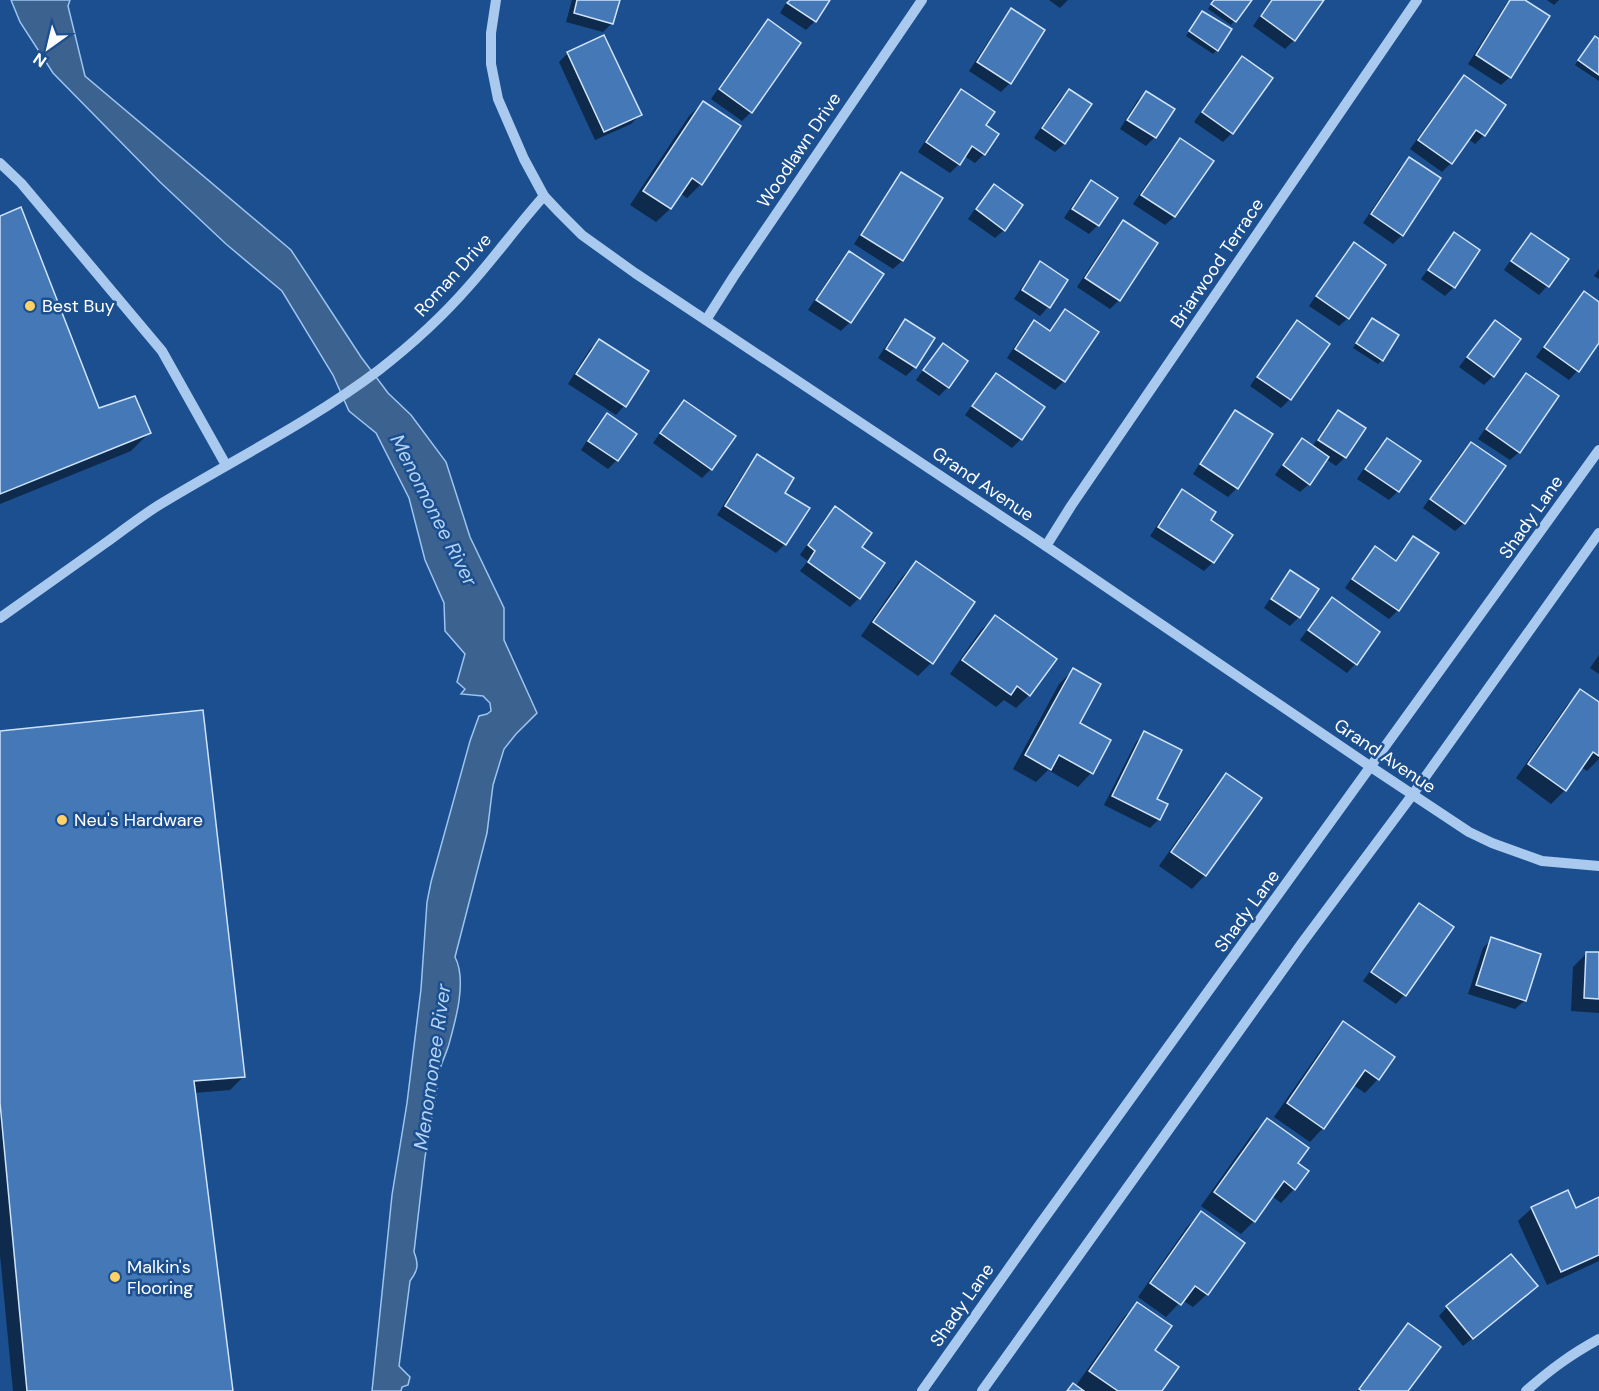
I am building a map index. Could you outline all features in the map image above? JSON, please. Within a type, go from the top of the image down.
[{"type":"street","name":"Grand Avenue","points":[[496,0],[491,33],[492,64],[498,99],[524,159],[544,196],[582,235],[635,273],[1046,546],[1469,832],[1542,861],[1599,866]]},
{"type":"street","name":"Woodlawn Drive","points":[[706,320],[922,0]]},
{"type":"street","name":"Briarwood Terrace","points":[[1046,546],[1077,496],[1417,0]]},
{"type":"street","points":[[0,163],[21,183],[162,351],[226,465]]},
{"type":"street","name":"Roman Drive","points":[[0,618],[157,507],[226,465],[266,444],[338,399],[380,369],[438,320],[544,196]]},
{"type":"street","name":"Shady Lane","points":[[922,1391],[1599,450]]},
{"type":"street","points":[[982,1391],[1599,533]]},
{"type":"street","points":[[1526,1391],[1572,1354],[1599,1340]]},
{"type":"water","name":"Menomonee River","points":[[11,0],[70,0],[68,6],[85,76],[291,250],[361,357],[388,393],[411,415],[446,462],[470,537],[504,608],[504,640],[537,713],[504,749],[493,785],[487,833],[455,957],[460,977],[459,1000],[455,1023],[438,1076],[425,1157],[414,1252],[417,1267],[410,1281],[399,1366],[410,1377],[408,1385],[402,1387],[401,1391],[372,1391],[392,1195],[407,1103],[421,989],[427,902],[470,741],[479,716],[491,711],[490,703],[483,696],[461,694],[465,689],[457,682],[465,654],[445,631],[444,603],[425,560],[409,498],[376,433],[349,411],[333,375],[282,291],[226,244],[160,182],[53,73],[20,22]]},
{"type":"building","points":[[577,0],[620,0],[613,24],[574,13]]},
{"type":"building","points":[[790,0],[830,0],[816,22],[787,3]]},
{"type":"building","points":[[1214,0],[1252,0],[1236,22],[1211,4]]},
{"type":"building","points":[[1272,0],[1324,0],[1295,41],[1261,16]]},
{"type":"building","points":[[1510,0],[1525,0],[1550,16],[1511,78],[1476,55]]},
{"type":"building","points":[[1011,8],[1045,30],[1011,84],[977,62]]},
{"type":"building","points":[[1202,11],[1232,29],[1218,51],[1189,31]]},
{"type":"building","points":[[768,19],[801,43],[752,113],[719,89]]},
{"type":"building","points":[[604,35],[642,115],[604,132],[567,52]]},
{"type":"building","points":[[1595,36],[1599,39],[1599,75],[1578,60]]},
{"type":"building","points":[[1242,56],[1273,78],[1233,134],[1202,112]]},
{"type":"building","points":[[1464,75],[1506,105],[1485,136],[1476,130],[1452,164],[1418,140]]},
{"type":"building","points":[[961,89],[995,112],[986,125],[999,134],[985,155],[972,146],[960,165],[926,142]]},
{"type":"building","points":[[1069,89],[1092,104],[1065,144],[1042,128]]},
{"type":"building","points":[[1146,91],[1175,109],[1156,138],[1127,120]]},
{"type":"building","points":[[703,101],[741,126],[702,185],[692,178],[671,209],[643,191]]},
{"type":"building","points":[[1180,138],[1214,161],[1175,217],[1141,195]]},
{"type":"building","points":[[1409,157],[1441,178],[1403,236],[1371,214]]},
{"type":"building","points":[[901,172],[943,198],[903,261],[861,235]]},
{"type":"building","points":[[1091,180],[1118,198],[1099,226],[1072,209]]},
{"type":"building","points":[[994,184],[1023,205],[1005,231],[976,209]]},
{"type":"building","name":"Best Buy","points":[[21,207],[99,408],[135,396],[151,433],[0,494],[0,216]]},
{"type":"building","points":[[1123,220],[1158,243],[1120,301],[1085,278]]},
{"type":"building","points":[[1454,232],[1480,250],[1455,288],[1428,270]]},
{"type":"building","points":[[1531,233],[1569,259],[1549,287],[1511,261]]},
{"type":"building","points":[[1354,242],[1386,265],[1349,319],[1316,296]]},
{"type":"building","points":[[849,251],[884,274],[851,323],[816,300]]},
{"type":"building","points":[[1040,261],[1068,280],[1050,308],[1022,290]]},
{"type":"building","points":[[1584,291],[1599,302],[1599,343],[1579,372],[1544,347]]},
{"type":"building","points":[[1065,309],[1099,332],[1065,382],[1015,349],[1034,320],[1050,331]]},
{"type":"building","points":[[1372,318],[1399,335],[1383,361],[1356,343]]},
{"type":"building","points":[[905,319],[935,338],[916,368],[886,349]]},
{"type":"building","points":[[1297,320],[1330,344],[1291,400],[1257,377]]},
{"type":"building","points":[[1495,320],[1521,339],[1494,377],[1467,357]]},
{"type":"building","points":[[599,339],[649,371],[626,407],[576,374]]},
{"type":"building","points":[[943,343],[968,361],[949,388],[923,370]]},
{"type":"building","points":[[996,373],[1045,407],[1022,440],[972,406]]},
{"type":"building","points":[[1526,373],[1559,396],[1520,453],[1486,429]]},
{"type":"building","points":[[684,400],[736,436],[712,470],[660,433]]},
{"type":"building","points":[[1235,410],[1273,434],[1238,489],[1200,464]]},
{"type":"building","points":[[1338,410],[1366,428],[1346,458],[1318,440]]},
{"type":"building","points":[[607,413],[637,434],[618,461],[588,441]]},
{"type":"building","points":[[1302,438],[1329,457],[1310,485],[1283,465]]},
{"type":"building","points":[[1387,438],[1421,461],[1399,492],[1365,469]]},
{"type":"building","points":[[1471,442],[1506,466],[1465,524],[1430,499]]},
{"type":"building","points":[[757,454],[794,478],[785,493],[810,508],[786,545],[725,506]]},
{"type":"building","points":[[1182,489],[1216,512],[1211,520],[1233,535],[1214,563],[1158,527]]},
{"type":"building","points":[[835,506],[872,533],[862,547],[885,563],[860,599],[808,562],[815,551],[808,545]]},
{"type":"building","points":[[1413,536],[1439,553],[1399,611],[1352,579],[1375,546],[1396,561]]},
{"type":"building","points":[[916,561],[975,602],[933,664],[873,622]]},
{"type":"building","points":[[1290,570],[1319,589],[1300,618],[1271,599]]},
{"type":"building","points":[[1332,597],[1380,632],[1357,665],[1308,630]]},
{"type":"building","points":[[995,615],[1057,659],[1030,696],[1017,686],[1011,695],[962,660]]},
{"type":"building","points":[[1073,668],[1101,684],[1080,723],[1111,740],[1093,774],[1059,755],[1051,770],[1025,755]]},
{"type":"building","points":[[1580,689],[1599,702],[1599,756],[1593,752],[1566,791],[1528,764]]},
{"type":"building","points":[[203,710],[245,1077],[194,1081],[233,1391],[27,1391],[0,1103],[0,731]]},
{"type":"building","points":[[1144,731],[1182,750],[1157,799],[1168,804],[1160,820],[1112,796]]},
{"type":"building","points":[[1226,773],[1262,798],[1206,876],[1171,852]]},
{"type":"building","points":[[1419,903],[1454,927],[1406,996],[1371,972]]},
{"type":"building","points":[[1491,937],[1541,954],[1526,1001],[1476,985]]},
{"type":"building","points":[[1586,952],[1599,952],[1599,999],[1584,998]]},
{"type":"building","points":[[1343,1021],[1395,1057],[1379,1080],[1365,1070],[1324,1129],[1287,1103]]},
{"type":"building","points":[[1267,1118],[1309,1148],[1298,1163],[1309,1171],[1295,1190],[1284,1181],[1255,1222],[1214,1192]]},
{"type":"building","points":[[1568,1190],[1576,1208],[1599,1197],[1599,1255],[1561,1272],[1531,1207]]},
{"type":"building","points":[[1201,1211],[1245,1243],[1208,1295],[1195,1286],[1181,1305],[1150,1283]]},
{"type":"building","points":[[1511,1254],[1538,1286],[1473,1339],[1446,1306]]},
{"type":"building","points":[[1137,1302],[1172,1326],[1155,1350],[1179,1367],[1162,1391],[1118,1391],[1089,1371]]},
{"type":"building","points":[[1408,1323],[1441,1347],[1408,1391],[1362,1391],[1359,1389]]},
{"type":"building","points":[[1073,1383],[1084,1391],[1067,1391]]},
{"type":"place","name":"Best Buy","points":[[30,306]]},
{"type":"place","name":"Neu's Hardware","points":[[62,820]]},
{"type":"place","name":"Malkin's Flooring","points":[[115,1277]]}]
